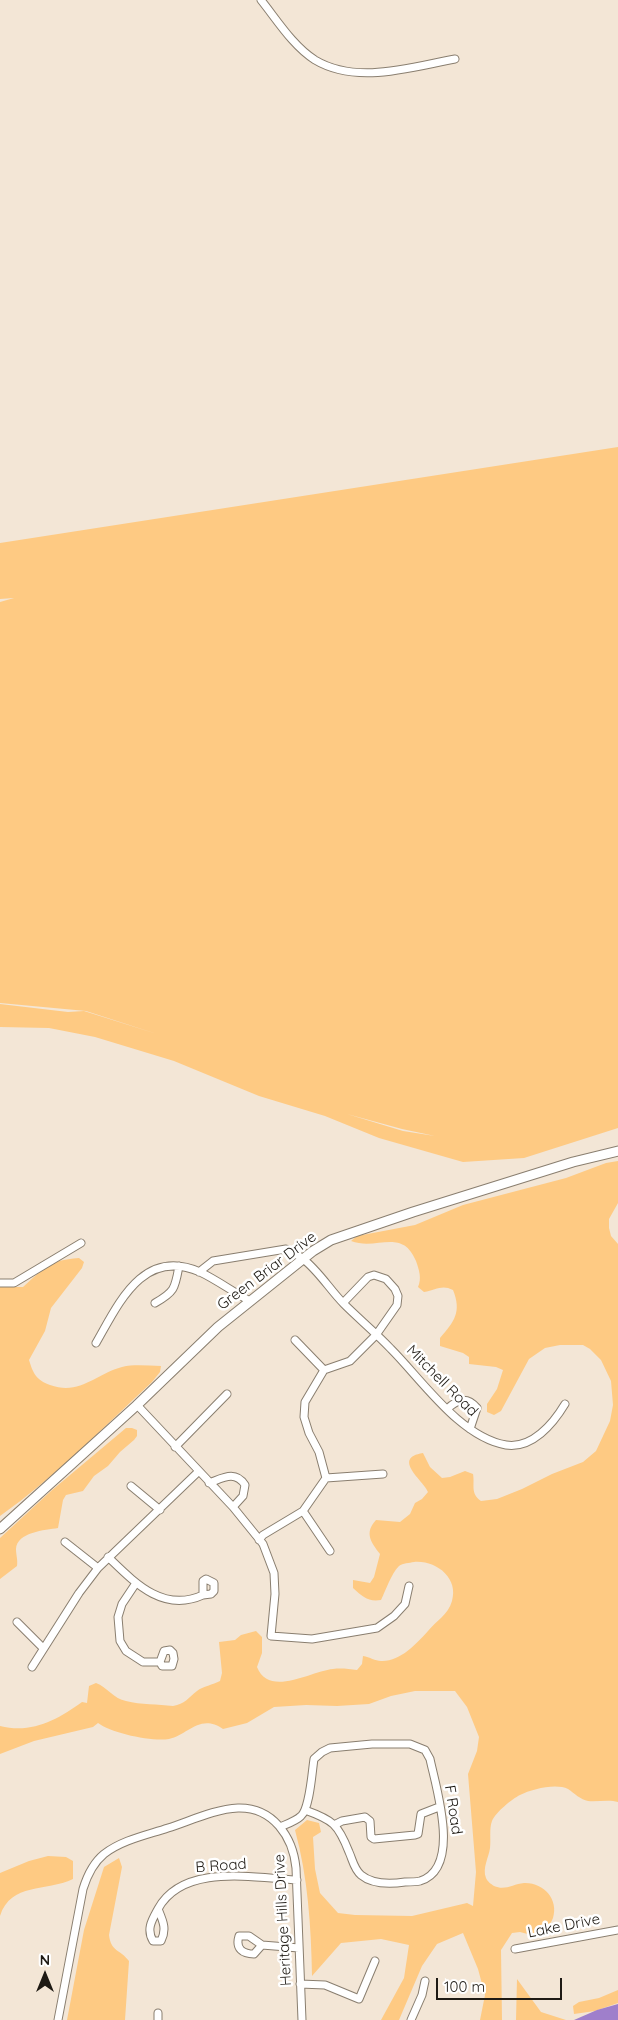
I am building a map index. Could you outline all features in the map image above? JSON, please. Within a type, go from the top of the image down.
[{"type":"street","points":[[261,0],[288,35],[303,49],[315,59],[347,72],[385,71],[455,59]]},
{"type":"street","name":"Green Briar Drive","points":[[0,1529],[137,1405],[218,1327],[313,1251],[331,1240],[413,1212],[573,1162],[618,1151]]},
{"type":"street","points":[[0,1283],[14,1283],[81,1242]]},
{"type":"street","points":[[199,1272],[213,1261],[286,1249],[304,1259]]},
{"type":"street","name":"Mitchell Road","points":[[304,1259],[343,1303],[447,1409],[470,1429],[492,1441],[506,1445],[519,1445],[548,1428],[565,1404]]},
{"type":"street","points":[[155,1303],[170,1295],[176,1283],[179,1266]]},
{"type":"street","points":[[96,1343],[118,1304],[136,1280],[159,1268],[179,1266],[199,1272],[250,1301]]},
{"type":"street","points":[[326,1478],[319,1452],[309,1433],[304,1417],[305,1402],[324,1370],[350,1362],[376,1335],[398,1305],[398,1296],[386,1278],[374,1275],[368,1277],[343,1303]]},
{"type":"street","points":[[295,1340],[324,1370]]},
{"type":"street","points":[[175,1447],[227,1394]]},
{"type":"street","points":[[447,1409],[459,1400],[473,1403],[477,1408],[470,1429]]},
{"type":"street","points":[[137,1405],[233,1507],[259,1540],[274,1573],[275,1594],[270,1633],[273,1638],[312,1639],[377,1628],[394,1616],[405,1604],[408,1586]]},
{"type":"street","points":[[32,1667],[98,1568],[198,1472]]},
{"type":"street","points":[[326,1478],[383,1474]]},
{"type":"street","points":[[209,1483],[234,1476],[240,1478],[245,1485],[243,1496],[233,1507]]},
{"type":"street","points":[[259,1540],[263,1534],[303,1510],[326,1478]]},
{"type":"street","points":[[131,1486],[160,1510]]},
{"type":"street","points":[[303,1510],[330,1551]]},
{"type":"street","points":[[65,1542],[98,1568]]},
{"type":"street","points":[[108,1557],[136,1583],[166,1600],[180,1601],[203,1595]]},
{"type":"street","points":[[136,1583],[122,1604],[120,1611],[118,1630],[120,1640],[126,1651],[143,1662],[160,1662]]},
{"type":"street","points":[[17,1622],[43,1648]]},
{"type":"street","name":"F Road","points":[[305,1810],[314,1759],[322,1752],[330,1748],[372,1744],[410,1744],[425,1750],[430,1758],[444,1839],[443,1854],[433,1872],[422,1880],[395,1884],[377,1883],[362,1876],[354,1866],[336,1824]]},
{"type":"street","points":[[280,1827],[302,1816],[305,1810],[336,1824],[342,1821],[365,1818],[370,1821],[371,1837],[374,1839],[416,1835],[418,1834],[421,1814],[439,1807]]},
{"type":"street","name":"Heritage Hills Drive","points":[[58,2020],[83,1889],[94,1863],[104,1854],[130,1841],[224,1810],[239,1808],[263,1814],[280,1827],[292,1846],[297,1880],[302,2020]]},
{"type":"street","name":"B Road","points":[[158,1909],[162,1901],[179,1886],[196,1880],[231,1876],[297,1880]]},
{"type":"street","name":"Lake Drive","points":[[514,1950],[618,1930]]},
{"type":"street","points":[[262,1945],[299,1948]]},
{"type":"street","points":[[300,1984],[325,1985],[359,1999],[375,1961]]},
{"type":"street","points":[[411,2020],[426,1981]]},
{"type":"shaded area","points":[[618,447],[618,1128],[524,1158],[463,1162],[379,1138],[325,1116],[259,1096],[174,1061],[95,1037],[49,1028],[0,1027],[0,1004],[68,1012],[84,1011],[157,1034],[86,1011],[0,1003],[0,602],[14,598],[0,599],[0,543]],"holes":[[[347,1114],[435,1136],[403,1131]]]},
{"type":"shaded area","points":[[618,1161],[618,1203],[609,1219],[609,1228],[611,1236],[618,1244],[618,1802],[588,1801],[563,1787],[544,1788],[517,1797],[494,1817],[490,1831],[490,1848],[485,1870],[487,1880],[494,1886],[502,1888],[524,1883],[537,1885],[548,1893],[554,1904],[553,1918],[546,1928],[535,1936],[520,1932],[512,1933],[501,1950],[502,2020],[480,2020],[485,1995],[478,1969],[463,1933],[437,1944],[422,1966],[399,2020],[381,2020],[404,1978],[409,1945],[381,1939],[341,1943],[312,1976],[308,1902],[295,1830],[307,1820],[319,1823],[321,1832],[313,1837],[315,1869],[320,1893],[338,1913],[412,1916],[467,1903],[473,1906],[476,1872],[468,1774],[477,1751],[479,1737],[467,1707],[455,1691],[415,1691],[391,1696],[369,1704],[274,1707],[247,1723],[223,1729],[208,1723],[201,1724],[176,1737],[162,1740],[132,1736],[104,1727],[98,1723],[93,1727],[34,1741],[0,1754],[0,1726],[12,1728],[33,1727],[54,1720],[82,1702],[87,1703],[89,1686],[96,1683],[118,1698],[126,1701],[173,1706],[181,1704],[199,1689],[220,1681],[222,1673],[219,1642],[235,1640],[241,1635],[256,1631],[262,1637],[262,1653],[257,1667],[263,1676],[271,1681],[281,1682],[333,1669],[357,1670],[362,1664],[363,1656],[379,1661],[388,1661],[395,1659],[413,1646],[445,1614],[450,1606],[453,1593],[452,1585],[444,1572],[438,1567],[422,1562],[401,1565],[396,1569],[381,1600],[366,1598],[353,1588],[353,1580],[370,1583],[374,1577],[380,1554],[370,1537],[372,1525],[376,1520],[400,1522],[410,1514],[415,1503],[428,1492],[409,1465],[410,1460],[414,1456],[423,1453],[430,1467],[442,1478],[465,1471],[473,1474],[475,1495],[481,1501],[497,1499],[583,1462],[596,1451],[610,1421],[613,1405],[611,1381],[601,1360],[583,1345],[560,1345],[545,1348],[529,1359],[501,1411],[494,1415],[487,1412],[487,1404],[497,1389],[503,1370],[496,1367],[469,1364],[469,1357],[463,1353],[440,1346],[440,1338],[453,1322],[457,1311],[453,1290],[442,1287],[424,1292],[418,1287],[420,1277],[416,1261],[404,1245],[396,1242],[370,1244],[351,1241],[357,1236],[415,1225],[463,1205],[566,1178],[606,1163]]},
{"type":"shaded area","points":[[79,1258],[84,1262],[82,1268],[51,1308],[45,1331],[29,1360],[36,1376],[41,1381],[50,1385],[70,1388],[87,1383],[112,1370],[127,1366],[161,1366],[160,1372],[152,1382],[78,1452],[0,1516],[0,1287],[23,1287],[48,1266],[60,1261]]},
{"type":"shaded area","points":[[126,1428],[137,1430],[137,1436],[134,1440],[108,1466],[94,1476],[83,1491],[66,1495],[63,1500],[58,1528],[32,1533],[21,1539],[16,1549],[17,1566],[0,1579],[0,1538],[51,1491]]},
{"type":"shaded area","points":[[48,1856],[66,1857],[73,1861],[73,1879],[21,1893],[5,1905],[0,1916],[0,1873],[29,1861]]},
{"type":"shaded area","points":[[119,1858],[122,1867],[109,1935],[114,1948],[129,1961],[125,2020],[67,2020],[84,1930],[104,1867]]},
{"type":"shaded area","points":[[517,1979],[541,2012],[566,2020],[516,2020]]},
{"type":"shaded area","points":[[618,1990],[618,2003],[595,2011],[574,2014],[573,2006],[579,2002],[599,1998]]},
{"type":"shaded area","points":[[618,2004],[618,2020],[574,2020],[597,2010]]}]
